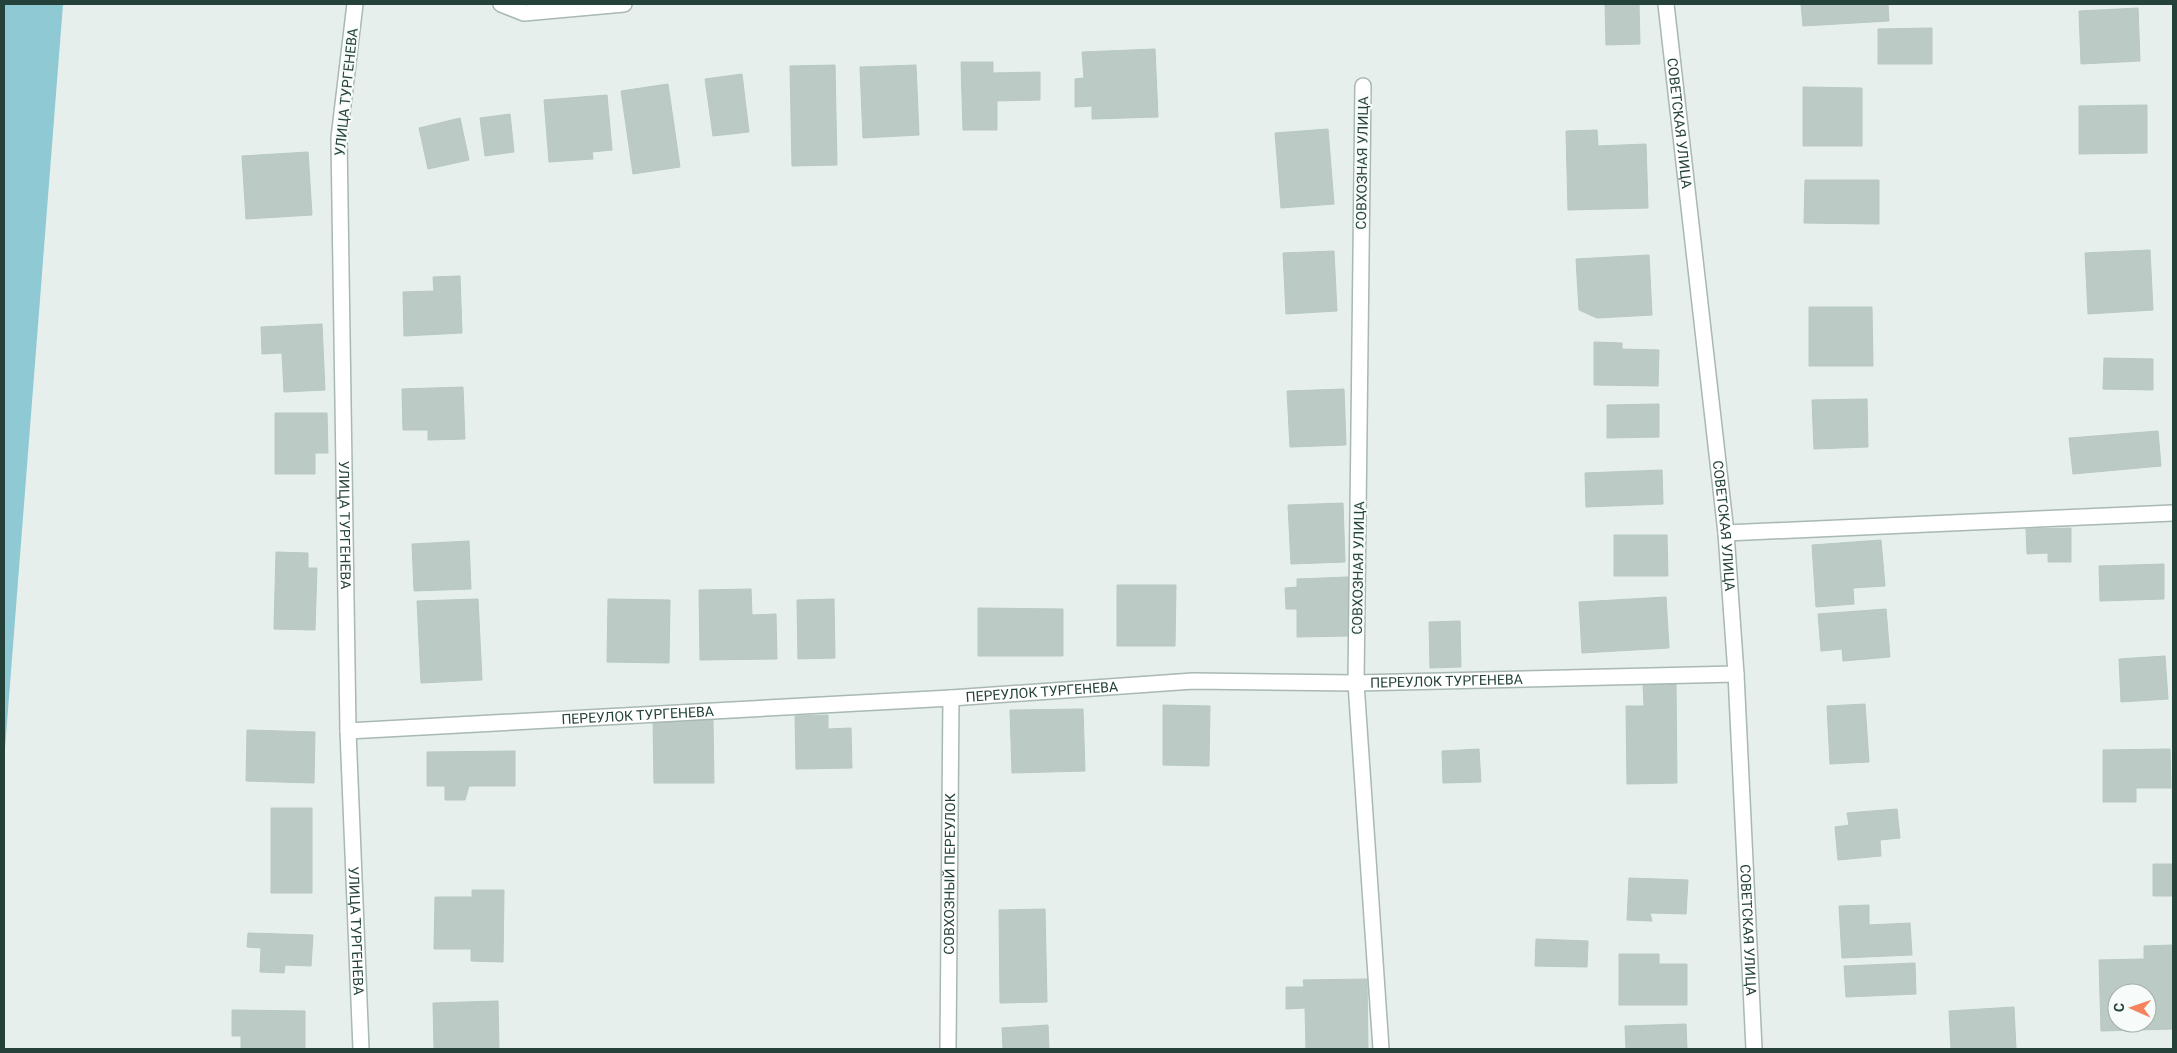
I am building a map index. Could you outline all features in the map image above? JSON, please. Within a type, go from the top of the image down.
[{"type":"street","name":"УЛИЦА ТУРГЕНЕВА","points":[[355,4],[339,138],[348,731],[362,1049]]},
{"type":"street","points":[[501,4],[524,13],[624,4]]},
{"type":"street","name":"СОВЕТСКАЯ УЛИЦА","points":[[1666,4],[1726,533],[1736,674],[1754,1049]]},
{"type":"street","name":"СОВХОЗНАЯ УЛИЦА","points":[[1363,86],[1356,683],[1381,1049]]},
{"type":"street","points":[[1726,533],[2173,512]]},
{"type":"street","name":"ПЕРЕУЛОК ТУРГЕНЕВА","points":[[348,731],[952,698],[1193,682],[1356,683],[1736,674]]},
{"type":"street","name":"СОВХОЗНЫЙ ПЕРЕУЛОК","points":[[948,1049],[952,698]]},
{"type":"water","points":[[4,4],[63,4],[4,761]]},
{"type":"building","points":[[1605,4],[1639,4],[1640,44],[1606,45]]},
{"type":"building","points":[[1801,4],[1888,4],[1889,21],[1803,26]]},
{"type":"building","points":[[2138,8],[2140,61],[2081,64],[2079,11]]},
{"type":"building","points":[[1932,28],[1932,64],[1878,64],[1878,29]]},
{"type":"building","points":[[1155,49],[1158,117],[1092,119],[1092,106],[1075,107],[1075,79],[1084,78],[1082,52]]},
{"type":"building","points":[[961,62],[993,62],[993,73],[1040,72],[1040,100],[997,101],[997,130],[963,130]]},
{"type":"building","points":[[835,65],[837,165],[792,166],[790,66]]},
{"type":"building","points":[[916,65],[919,135],[863,138],[860,67]]},
{"type":"building","points":[[742,74],[749,132],[713,136],[705,79]]},
{"type":"building","points":[[668,84],[680,167],[633,174],[621,91]]},
{"type":"building","points":[[1803,87],[1862,88],[1862,146],[1803,146]]},
{"type":"building","points":[[607,95],[612,150],[592,152],[593,159],[549,162],[544,100]]},
{"type":"building","points":[[2147,105],[2147,153],[2079,154],[2079,106]]},
{"type":"building","points":[[510,114],[514,152],[485,156],[480,118]]},
{"type":"building","points":[[460,118],[469,160],[428,169],[419,128]]},
{"type":"building","points":[[1328,129],[1334,204],[1281,208],[1275,133]]},
{"type":"building","points":[[1597,130],[1598,146],[1646,144],[1648,208],[1568,210],[1566,131]]},
{"type":"building","points":[[308,152],[312,215],[246,219],[242,156]]},
{"type":"building","points":[[1805,180],[1879,180],[1879,224],[1804,223]]},
{"type":"building","points":[[2150,250],[2153,310],[2088,314],[2085,253]]},
{"type":"building","points":[[1334,251],[1337,311],[1286,314],[1283,253]]},
{"type":"building","points":[[1649,255],[1652,315],[1597,318],[1579,310],[1576,259]]},
{"type":"building","points":[[460,276],[462,333],[404,336],[403,292],[434,291],[433,277]]},
{"type":"building","points":[[1809,307],[1872,307],[1873,366],[1809,366]]},
{"type":"building","points":[[322,324],[325,390],[284,392],[282,353],[262,354],[261,327]]},
{"type":"building","points":[[1594,342],[1622,343],[1622,349],[1659,350],[1658,386],[1594,385]]},
{"type":"building","points":[[2104,358],[2153,359],[2153,390],[2103,389]]},
{"type":"building","points":[[463,387],[465,439],[428,440],[428,430],[403,430],[402,389]]},
{"type":"building","points":[[1344,389],[1346,445],[1290,447],[1287,391]]},
{"type":"building","points":[[1867,399],[1868,447],[1814,449],[1812,400]]},
{"type":"building","points":[[1659,404],[1659,437],[1607,438],[1607,405]]},
{"type":"building","points":[[275,413],[327,413],[328,453],[315,453],[315,474],[275,474]]},
{"type":"building","points":[[2158,431],[2161,466],[2073,474],[2069,438]]},
{"type":"building","points":[[1662,470],[1663,504],[1586,507],[1585,473]]},
{"type":"building","points":[[1343,503],[1345,562],[1291,564],[1288,505]]},
{"type":"building","points":[[2071,528],[2071,562],[2048,562],[2048,553],[2027,554],[2026,529]]},
{"type":"building","points":[[1614,535],[1667,535],[1668,576],[1614,576]]},
{"type":"building","points":[[1881,540],[1885,586],[1853,588],[1854,604],[1816,607],[1812,545]]},
{"type":"building","points":[[469,541],[471,589],[414,591],[412,544]]},
{"type":"building","points":[[276,552],[308,553],[308,568],[317,568],[315,630],[274,629]]},
{"type":"building","points":[[2164,564],[2164,599],[2100,601],[2099,566]]},
{"type":"building","points":[[1348,577],[1349,636],[1297,637],[1297,609],[1286,609],[1285,588],[1297,587],[1297,579]]},
{"type":"building","points":[[1117,585],[1176,585],[1175,646],[1117,646]]},
{"type":"building","points":[[751,589],[752,615],[776,614],[777,659],[700,660],[699,590]]},
{"type":"building","points":[[1666,597],[1669,648],[1582,653],[1579,602]]},
{"type":"building","points":[[478,599],[482,680],[421,683],[417,601]]},
{"type":"building","points":[[608,599],[670,600],[669,663],[607,662]]},
{"type":"building","points":[[834,599],[835,658],[798,659],[797,600]]},
{"type":"building","points":[[978,608],[1063,609],[1063,656],[978,656]]},
{"type":"building","points":[[1886,609],[1890,657],[1843,661],[1842,649],[1821,651],[1818,614]]},
{"type":"building","points":[[1460,621],[1461,667],[1430,668],[1429,622]]},
{"type":"building","points":[[2165,656],[2168,699],[2121,702],[2119,659]]},
{"type":"building","points":[[1676,683],[1677,783],[1627,784],[1626,706],[1644,706],[1643,684]]},
{"type":"building","points":[[1865,704],[1869,762],[1830,764],[1827,706]]},
{"type":"building","points":[[1163,705],[1210,706],[1209,766],[1163,765]]},
{"type":"building","points":[[1083,709],[1085,771],[1012,773],[1010,710]]},
{"type":"building","points":[[828,715],[828,729],[851,728],[852,768],[796,769],[795,716]]},
{"type":"building","points":[[713,718],[714,783],[654,783],[653,719]]},
{"type":"building","points":[[247,730],[315,732],[314,783],[246,781]]},
{"type":"building","points":[[1479,749],[1481,782],[1443,783],[1442,751]]},
{"type":"building","points":[[2170,749],[2171,788],[2136,788],[2136,802],[2103,802],[2103,750]]},
{"type":"building","points":[[515,751],[515,786],[469,786],[465,800],[445,800],[445,786],[427,786],[427,752]]},
{"type":"building","points":[[271,808],[312,808],[312,893],[271,893]]},
{"type":"building","points":[[1897,809],[1900,838],[1880,840],[1881,856],[1838,860],[1835,827],[1849,825],[1847,813]]},
{"type":"building","points":[[2153,864],[2173,864],[2173,896],[2153,896]]},
{"type":"building","points":[[1629,878],[1688,880],[1686,914],[1650,913],[1652,921],[1627,920]]},
{"type":"building","points":[[472,890],[504,890],[503,962],[471,961],[471,949],[434,949],[435,897],[472,897]]},
{"type":"building","points":[[1869,905],[1869,925],[1910,923],[1912,955],[1842,958],[1839,906]]},
{"type":"building","points":[[1045,909],[1047,1002],[1000,1003],[999,910]]},
{"type":"building","points":[[248,933],[313,935],[311,966],[285,965],[284,973],[260,972],[261,948],[247,947]]},
{"type":"building","points":[[1536,939],[1588,941],[1587,967],[1535,966]]},
{"type":"building","points":[[2173,945],[2173,1029],[2157,1029],[2157,983],[2107,983],[2107,1031],[2101,1031],[2099,960],[2144,959],[2144,946]]},
{"type":"building","points":[[1619,954],[1659,954],[1659,964],[1687,964],[1687,1005],[1619,1005]]},
{"type":"building","points":[[1915,963],[1916,994],[1846,997],[1844,966]]},
{"type":"building","points":[[1367,979],[1368,1049],[1302,1049],[1306,1048],[1305,1008],[1286,1009],[1286,987],[1304,987],[1303,980]]},
{"type":"building","points":[[498,1001],[499,1049],[434,1048],[433,1003]]},
{"type":"building","points":[[2014,1007],[2016,1049],[1951,1049],[1949,1011]]},
{"type":"building","points":[[232,1010],[305,1011],[305,1049],[241,1049],[241,1036],[232,1036]]},
{"type":"building","points":[[1686,1024],[1687,1049],[1626,1049],[1625,1026]]},
{"type":"building","points":[[1048,1025],[1049,1049],[1003,1049],[1002,1028]]}]
